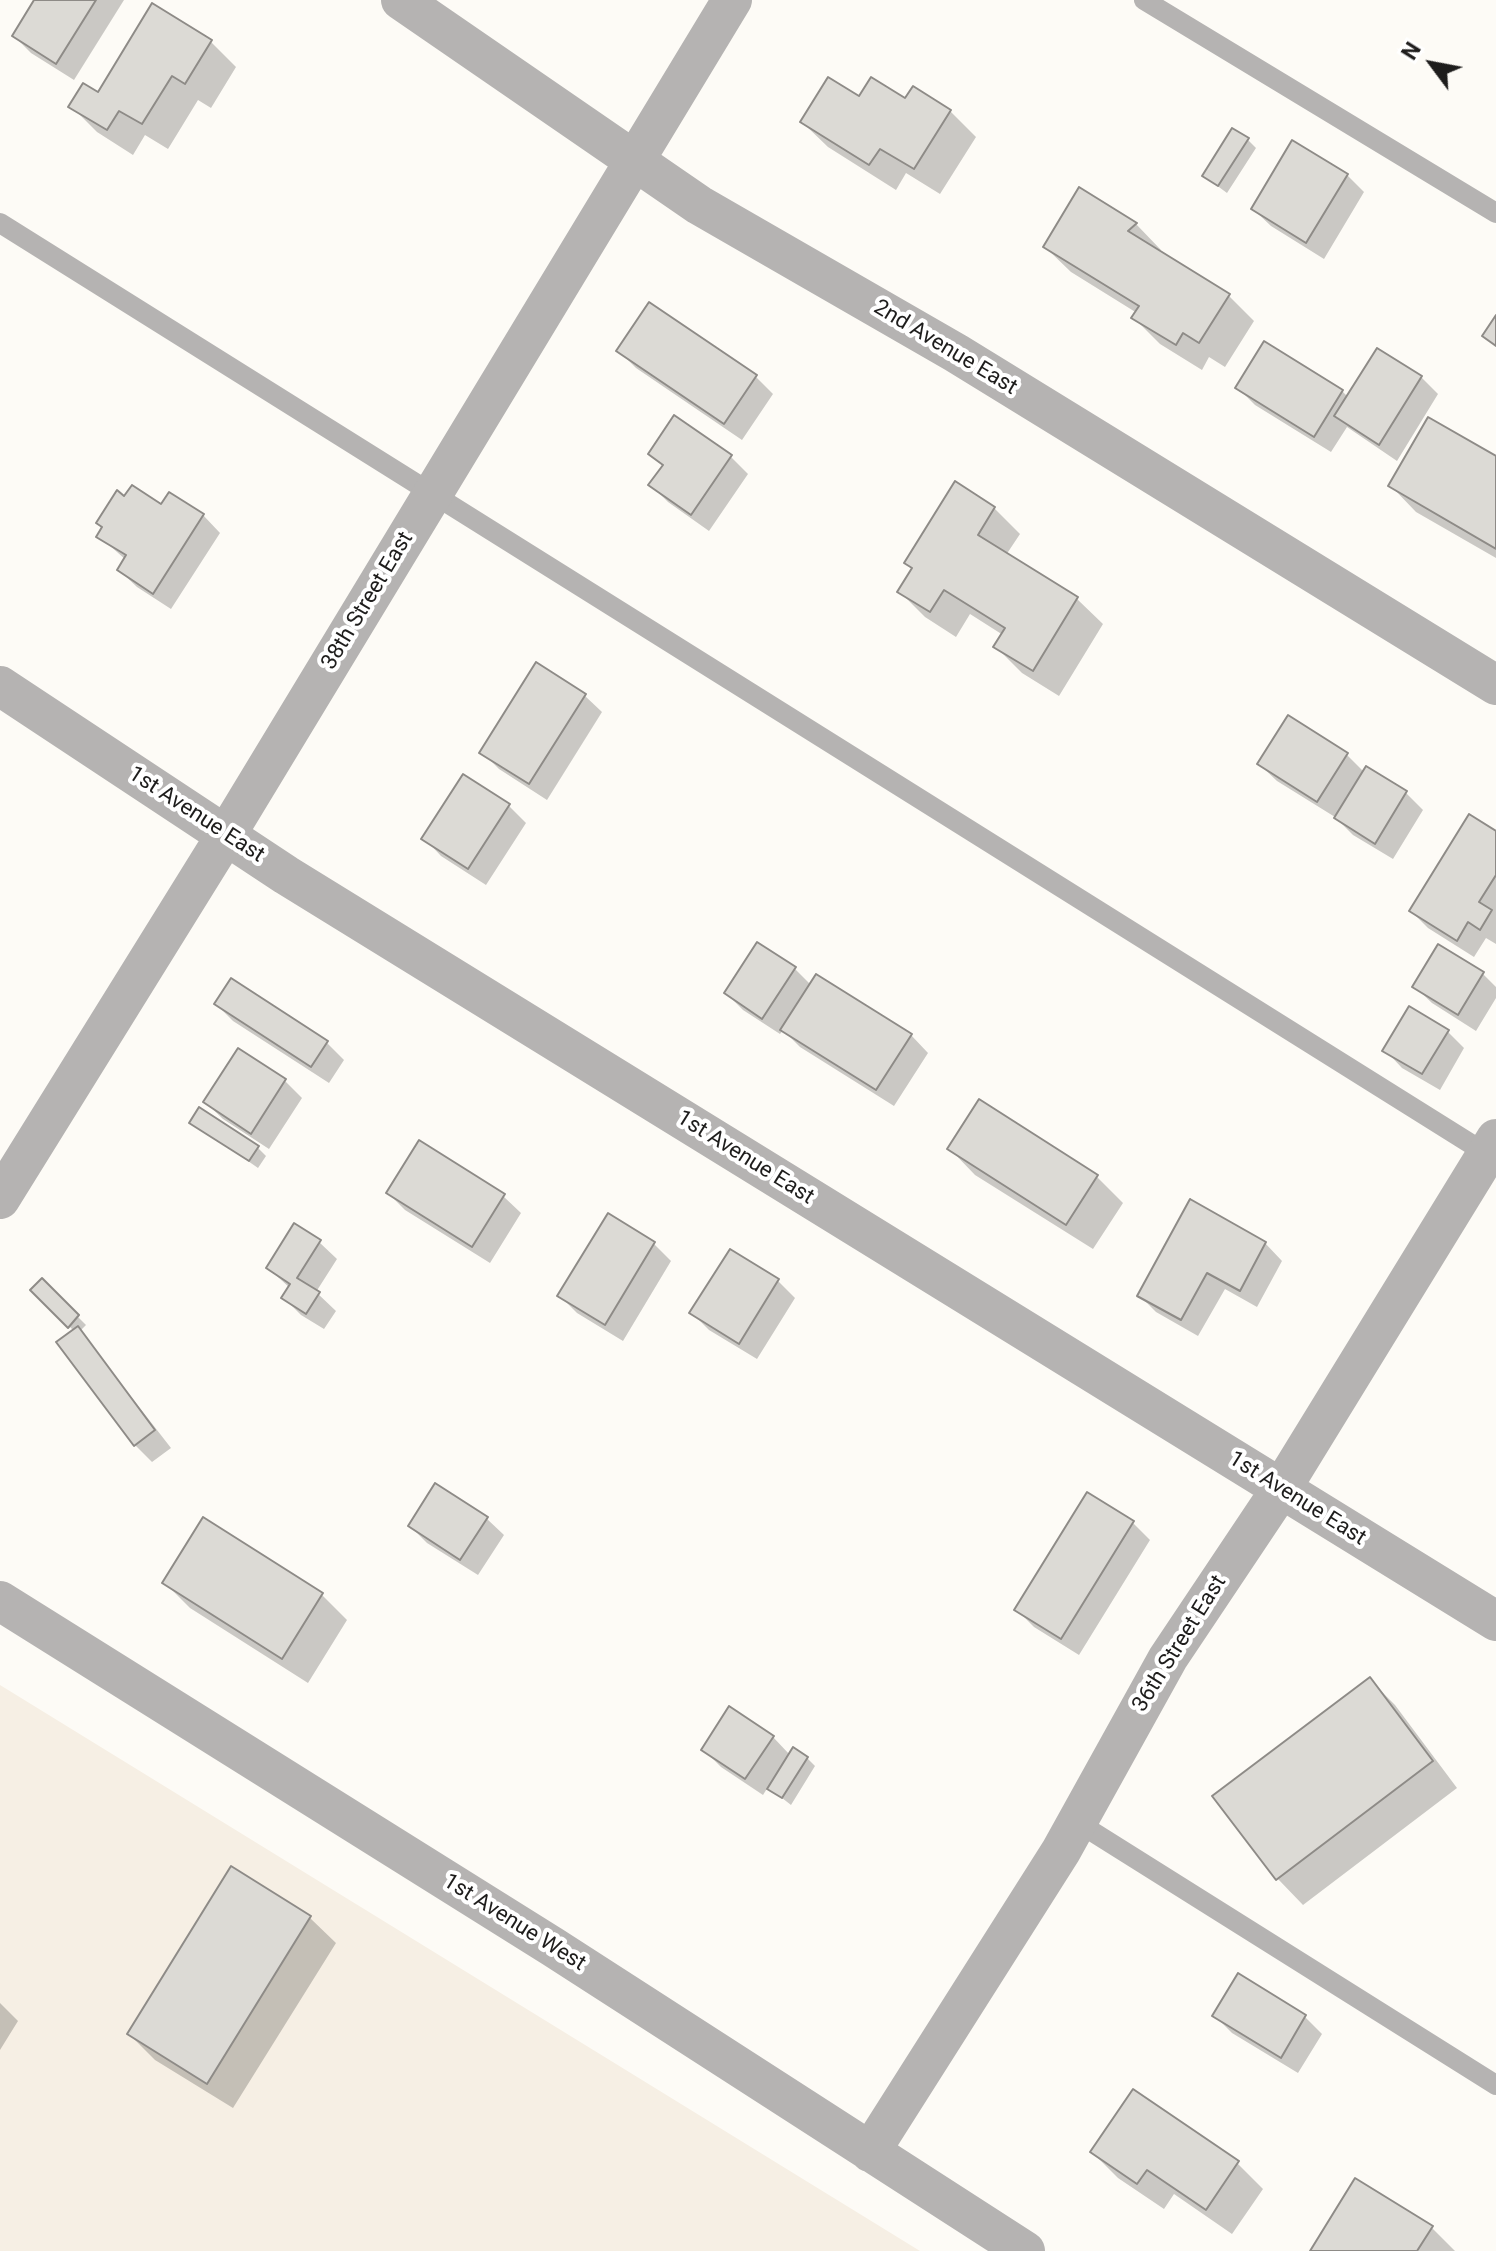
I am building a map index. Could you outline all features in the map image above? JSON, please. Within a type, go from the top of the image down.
[{"type":"street","name":"2nd Avenue East","points":[[401,0],[699,205],[956,353],[1496,685]]},
{"type":"street","name":"38th Street East","points":[[0,1199],[226,835],[732,0]]},
{"type":"street","name":"1st Avenue East","points":[[0,686],[226,835],[1496,1621]]},
{"type":"street","name":"36th Street East","points":[[870,2152],[1077,1822],[1168,1658],[1281,1489],[1492,1146]]},
{"type":"street","name":"1st Avenue West","points":[[0,1601],[539,1938],[1025,2251]]},
{"type":"lane","points":[[1144,0],[1496,213]]},
{"type":"lane","points":[[0,223],[433,494],[1492,1146]]},
{"type":"lane","points":[[1077,1822],[1496,2085]]},
{"type":"shaded area","points":[[0,1685],[920,2251],[0,2251]]},
{"type":"building","points":[[34,0],[96,0],[56,64],[12,36]]},
{"type":"building","points":[[152,3],[212,40],[185,84],[172,76],[142,124],[119,111],[107,130],[68,107],[83,83],[98,92]]},
{"type":"building","points":[[828,77],[859,96],[871,77],[905,98],[913,86],[951,110],[914,169],[880,149],[869,165],[800,122]]},
{"type":"building","points":[[1232,128],[1249,138],[1218,186],[1202,176]]},
{"type":"building","points":[[1292,140],[1348,174],[1306,243],[1251,209]]},
{"type":"building","points":[[1079,187],[1137,223],[1128,231],[1230,294],[1199,343],[1183,333],[1176,345],[1131,318],[1139,306],[1043,247]]},
{"type":"building","points":[[649,302],[757,375],[724,424],[616,351]]},
{"type":"building","points":[[1496,315],[1496,346],[1482,336]]},
{"type":"building","points":[[1264,341],[1343,390],[1314,437],[1235,388]]},
{"type":"building","points":[[1377,348],[1422,376],[1379,445],[1334,416]]},
{"type":"building","points":[[674,415],[732,455],[691,515],[648,485],[663,465],[648,454]]},
{"type":"building","points":[[1428,417],[1496,456],[1496,549],[1388,486]]},
{"type":"building","points":[[955,481],[995,507],[978,535],[1078,597],[1033,671],[993,647],[1005,628],[944,590],[930,612],[897,592],[912,568],[904,563]]},
{"type":"building","points":[[132,485],[161,504],[169,492],[204,514],[153,594],[117,570],[126,555],[96,537],[102,527],[96,523],[117,490],[124,496]]},
{"type":"building","points":[[536,662],[586,694],[529,784],[479,753]]},
{"type":"building","points":[[1288,715],[1348,753],[1317,802],[1257,764]]},
{"type":"building","points":[[1366,766],[1407,791],[1375,844],[1334,818]]},
{"type":"building","points":[[463,774],[510,804],[468,869],[421,839]]},
{"type":"building","points":[[1469,814],[1496,831],[1496,875],[1479,902],[1492,910],[1480,930],[1468,922],[1457,941],[1409,911]]},
{"type":"building","points":[[757,942],[796,967],[762,1019],[724,993]]},
{"type":"building","points":[[1438,944],[1484,972],[1458,1015],[1412,987]]},
{"type":"building","points":[[816,974],[912,1034],[876,1090],[780,1030]]},
{"type":"building","points":[[231,978],[328,1041],[311,1067],[214,1004]]},
{"type":"building","points":[[1409,1006],[1449,1030],[1422,1074],[1382,1051]]},
{"type":"building","points":[[238,1048],[286,1079],[251,1134],[203,1102]]},
{"type":"building","points":[[979,1099],[1098,1175],[1066,1225],[947,1149]]},
{"type":"building","points":[[199,1107],[259,1146],[249,1161],[189,1123]]},
{"type":"building","points":[[419,1140],[505,1194],[472,1247],[386,1193]]},
{"type":"building","points":[[1190,1199],[1266,1242],[1240,1291],[1207,1273],[1181,1320],[1137,1296]]},
{"type":"building","points":[[608,1213],[655,1242],[605,1325],[557,1296]]},
{"type":"building","points":[[294,1223],[321,1240],[297,1278],[320,1292],[306,1314],[281,1298],[290,1284],[266,1268]]},
{"type":"building","points":[[730,1249],[779,1279],[739,1344],[689,1313]]},
{"type":"building","points":[[42,1278],[79,1315],[68,1328],[30,1290]]},
{"type":"building","points":[[78,1326],[155,1430],[134,1446],[56,1342]]},
{"type":"building","points":[[435,1483],[488,1517],[460,1560],[408,1526]]},
{"type":"building","points":[[1087,1492],[1134,1521],[1061,1639],[1014,1610]]},
{"type":"building","points":[[203,1517],[323,1593],[282,1659],[162,1583]]},
{"type":"building","points":[[1370,1677],[1433,1761],[1276,1880],[1212,1796]]},
{"type":"building","points":[[729,1706],[774,1736],[745,1779],[701,1750]]},
{"type":"building","points":[[793,1747],[808,1757],[782,1798],[767,1789]]},
{"type":"building","points":[[231,1866],[311,1916],[207,2084],[127,2034]]},
{"type":"building","points":[[1238,1973],[1306,2015],[1281,2058],[1212,2016]]},
{"type":"building","points":[[1133,2089],[1239,2161],[1206,2210],[1147,2170],[1137,2184],[1090,2152]]},
{"type":"building","points":[[1355,2178],[1433,2226],[1417,2251],[1310,2251]]}]
